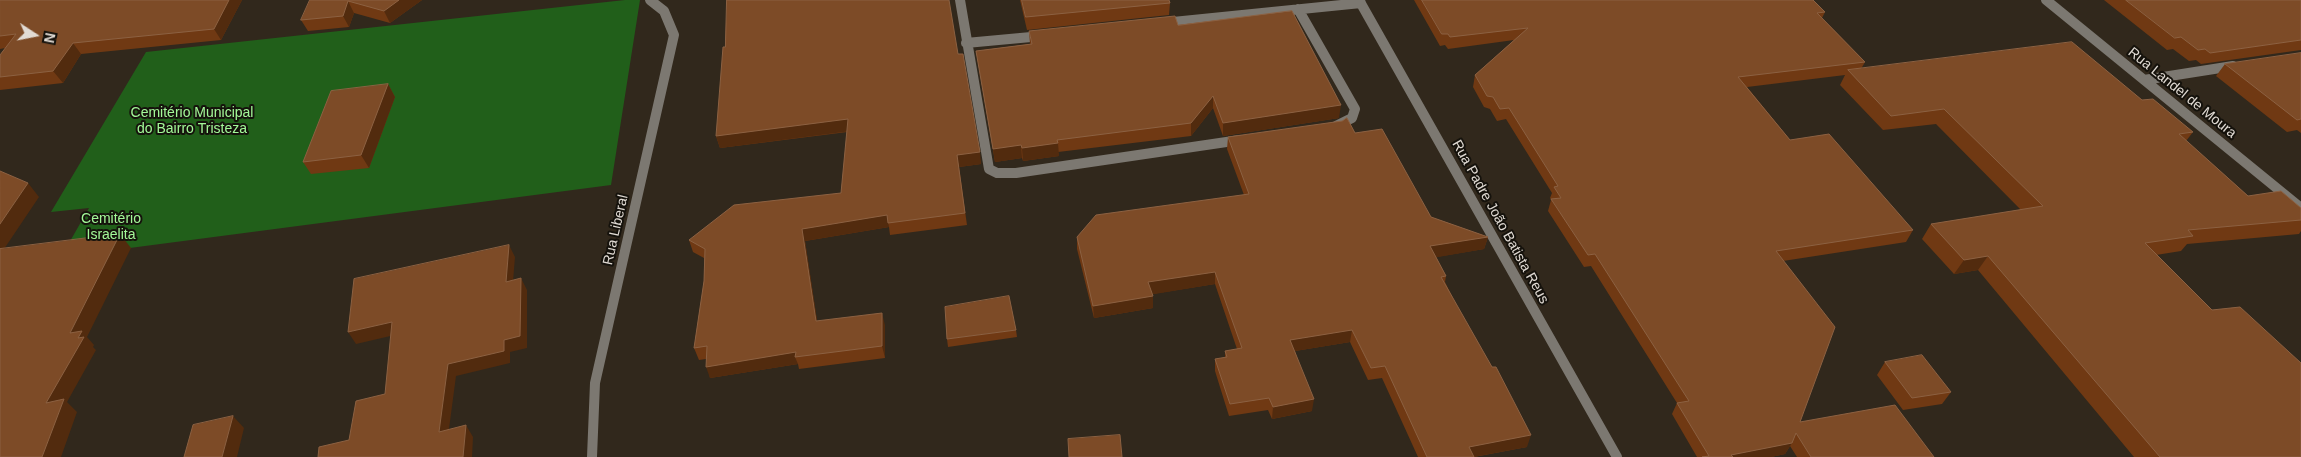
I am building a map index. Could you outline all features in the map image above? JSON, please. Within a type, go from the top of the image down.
[{"type":"street","name":"Rua Liberal","points":[[592,457],[595,383],[674,35],[664,11],[650,0]]},
{"type":"street","points":[[960,0],[989,169],[997,173],[1016,173],[1251,138]]},
{"type":"street","name":"Rua Landel de Moura","points":[[2046,0],[2301,208]]},
{"type":"street","points":[[1152,24],[1360,2]]},
{"type":"street","name":"Rua Padre João Batista Reus","points":[[1360,2],[1617,457]]},
{"type":"street","points":[[1298,9],[1355,109],[1352,118],[1339,126],[1330,127]]},
{"type":"street","points":[[966,43],[1054,34]]},
{"type":"street","points":[[2144,80],[2243,65]]},
{"type":"green space","name":"Cemitério Municipal do Bairro Tristeza","points":[[625,0],[640,0],[611,185],[61,257],[89,208],[51,212],[146,52]]},
{"type":"building","points":[[0,0],[229,0],[214,29],[73,43],[53,71],[0,77],[0,55],[16,34],[0,36]]},
{"type":"building","points":[[310,0],[399,0],[384,11],[348,1],[343,16],[301,20]]},
{"type":"building","points":[[727,0],[949,0],[958,54],[963,54],[980,152],[957,155],[965,213],[888,223],[887,215],[802,229],[816,321],[882,313],[882,346],[795,357],[796,352],[706,367],[707,346],[694,348],[704,281],[705,249],[689,240],[734,205],[841,193],[848,119],[716,136],[723,47],[725,47]]},
{"type":"building","points":[[1022,0],[1169,0],[1170,3],[1026,17]]},
{"type":"building","points":[[1422,0],[1813,0],[1825,12],[1817,13],[1865,62],[1738,77],[1790,140],[1829,134],[1913,230],[1776,251],[1835,327],[1800,422],[1895,405],[1934,457],[1811,457],[1796,433],[1792,443],[1731,455],[1733,457],[1702,457],[1709,456],[1677,403],[1689,401],[1595,254],[1588,255],[1551,199],[1561,198],[1554,187],[1558,186],[1509,108],[1500,109],[1493,97],[1487,96],[1475,75],[1528,28],[1450,37],[1448,34],[1442,34]]},
{"type":"building","points":[[2126,0],[2301,0],[2301,40],[2210,53],[2205,49],[2198,50],[2181,37],[2175,38]]},
{"type":"building","points":[[1292,11],[1341,105],[1223,123],[1213,96],[1191,123],[1057,140],[1058,143],[1022,148],[1021,145],[993,149],[976,51],[1032,44],[1029,31],[1175,16],[1178,25]]},
{"type":"building","points":[[2072,42],[2142,100],[2153,99],[2193,132],[2179,134],[2248,196],[2281,191],[2301,208],[2301,220],[2188,230],[2193,236],[2145,243],[2212,310],[2240,307],[2301,363],[2301,457],[2160,457],[1988,256],[1964,260],[1931,224],[2043,206],[1944,109],[1891,116],[1848,70]]},
{"type":"building","points":[[2301,53],[2301,119],[2297,120],[2225,64]]},
{"type":"building","points":[[388,84],[361,155],[303,162],[331,91]]},
{"type":"building","points":[[1347,118],[1355,133],[1382,129],[1431,217],[1488,237],[1430,246],[1446,276],[1441,277],[1492,367],[1496,367],[1531,435],[1469,447],[1474,457],[1427,457],[1385,366],[1371,368],[1352,330],[1290,340],[1314,399],[1273,407],[1269,398],[1230,404],[1215,359],[1227,357],[1225,351],[1242,348],[1215,272],[1148,282],[1153,296],[1093,306],[1077,237],[1096,215],[1249,194],[1228,137],[1342,121]]},
{"type":"building","points":[[0,171],[28,183],[0,224]]},
{"type":"building","points":[[120,234],[70,333],[82,331],[78,338],[84,337],[46,403],[64,399],[42,457],[0,457],[0,249]]},
{"type":"building","points":[[509,245],[506,282],[521,278],[520,336],[504,340],[504,351],[448,364],[439,432],[466,425],[463,457],[318,457],[319,447],[349,440],[356,401],[385,394],[392,322],[348,332],[354,279]]},
{"type":"building","points":[[1009,296],[1016,330],[947,339],[945,307]]},
{"type":"building","points":[[1922,355],[1951,392],[1912,398],[1885,362]]},
{"type":"building","points":[[233,416],[222,457],[184,457],[193,425]]},
{"type":"building","points":[[1120,435],[1122,457],[1069,457],[1068,439]]},
{"type":"park label","name":"Cemitério Israelita","points":[[111,227]]}]
